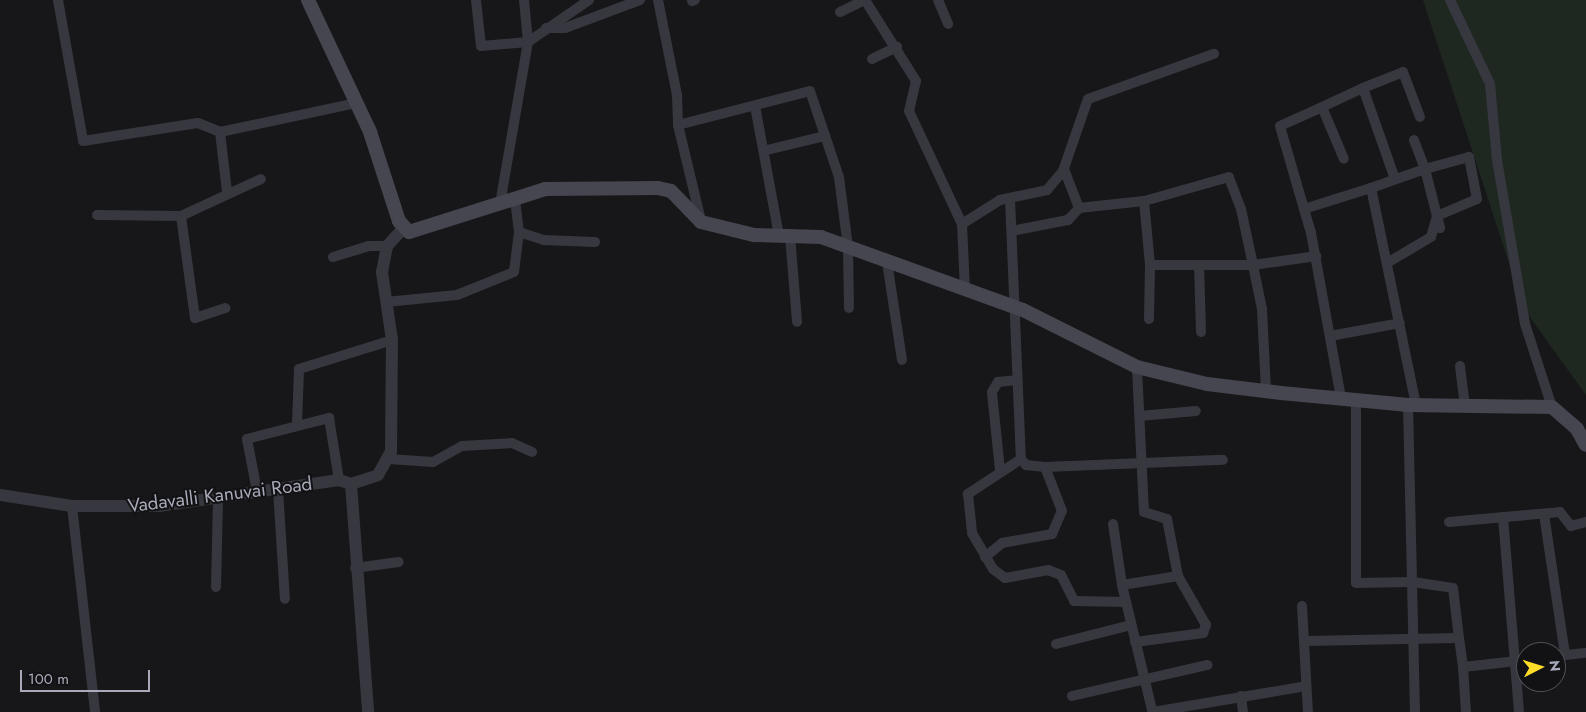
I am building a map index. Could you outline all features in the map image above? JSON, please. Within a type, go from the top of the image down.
[{"type":"main road","points":[[308,0],[357,103],[404,228],[415,232],[545,189],[658,188],[671,191],[702,222],[754,235],[821,237],[1012,306],[1137,367],[1207,384],[1266,391],[1412,405],[1552,407],[1577,428],[1586,445]]},
{"type":"street","points":[[58,0],[83,141],[198,123],[220,132],[357,103]]},
{"type":"street","points":[[476,0],[481,46],[528,42],[577,2],[589,0]]},
{"type":"street","points":[[500,204],[528,42],[524,0]]},
{"type":"street","points":[[546,28],[565,28],[640,0]]},
{"type":"street","points":[[658,0],[677,95],[678,125],[702,222]]},
{"type":"street","points":[[840,12],[865,0],[897,47],[916,81],[909,111],[962,224],[965,289]]},
{"type":"street","points":[[938,0],[948,24]]},
{"type":"street","points":[[1450,0],[1490,84],[1497,160],[1526,324],[1552,407]]},
{"type":"street","points":[[872,59],[897,47]]},
{"type":"street","points":[[962,224],[1010,199],[1047,190],[1064,169],[1088,99],[1214,54]]},
{"type":"street","points":[[1341,398],[1316,256],[1280,126],[1403,72],[1420,117]]},
{"type":"street","points":[[1363,88],[1394,180]]},
{"type":"street","points":[[678,125],[810,90],[839,177],[848,247],[849,308]]},
{"type":"street","points":[[755,106],[767,150],[785,236],[797,322]]},
{"type":"street","points":[[1322,107],[1344,159]]},
{"type":"street","points":[[220,132],[227,192]]},
{"type":"street","points":[[767,150],[825,136]]},
{"type":"street","points":[[1414,140],[1425,169],[1440,228]]},
{"type":"street","points":[[1304,209],[1425,169],[1469,157],[1477,199],[1437,216]]},
{"type":"street","points":[[1064,169],[1079,208]]},
{"type":"street","points":[[1012,231],[1068,220],[1079,208],[1144,201],[1229,177],[1253,266],[1262,310],[1266,391]]},
{"type":"street","points":[[97,215],[181,216],[227,192],[261,179]]},
{"type":"street","points":[[1371,188],[1400,323],[1412,405],[1415,712]]},
{"type":"street","points":[[386,302],[431,300],[504,279],[514,272],[519,232],[515,199]]},
{"type":"street","points":[[1010,199],[1012,306],[1021,459],[1026,465],[1046,467],[1142,465],[1223,460]]},
{"type":"street","points":[[1144,201],[1150,265],[1149,319]]},
{"type":"street","points":[[181,216],[195,318],[225,308]]},
{"type":"street","points":[[1387,263],[1431,237],[1437,216]]},
{"type":"street","points":[[404,228],[387,246],[382,272],[392,340],[393,440],[389,459],[433,462],[462,446],[512,443],[532,452]]},
{"type":"street","points":[[519,232],[544,240],[595,242]]},
{"type":"street","points":[[332,257],[370,246],[387,246]]},
{"type":"street","points":[[1150,265],[1253,266],[1316,256]]},
{"type":"street","points":[[887,262],[902,360]]},
{"type":"street","points":[[1199,265],[1201,332]]},
{"type":"street","points":[[1330,336],[1400,323]]},
{"type":"street","points":[[298,424],[299,369],[392,340]]},
{"type":"street","points":[[1460,366],[1465,405]]},
{"type":"street","points":[[1136,642],[1203,633],[1206,625],[1178,576],[1167,519],[1144,512],[1137,367]]},
{"type":"street","points":[[1000,470],[992,392],[998,382],[1016,380]]},
{"type":"street","points":[[1356,399],[1356,583],[1413,582],[1453,588],[1463,667],[1466,712]]},
{"type":"street","points":[[1140,416],[1196,411]]},
{"type":"street","points":[[257,491],[247,439],[298,424],[332,421],[345,482],[356,568],[368,712]]},
{"type":"street","name":"Vadavalli Kanuvai Road","points":[[0,495],[72,506],[159,506],[278,488],[345,482],[378,474],[389,459]]},
{"type":"street","points":[[1021,459],[1000,470],[968,494],[972,533],[985,557],[1005,578],[1048,570],[1061,575],[1074,601],[1126,602]]},
{"type":"street","points":[[985,557],[1002,543],[1052,534],[1062,511],[1046,467]]},
{"type":"street","points":[[278,488],[285,599]]},
{"type":"street","points":[[216,587],[218,497]]},
{"type":"street","points":[[72,506],[95,712]]},
{"type":"street","points":[[1449,522],[1560,512],[1570,526],[1586,522]]},
{"type":"street","points":[[1544,514],[1559,642]]},
{"type":"street","points":[[1503,517],[1512,662],[1519,712]]},
{"type":"street","points":[[1113,524],[1122,585],[1153,711],[1306,686]]},
{"type":"street","points":[[356,568],[400,562]]},
{"type":"street","points":[[1122,585],[1178,576]]},
{"type":"street","points":[[1302,606],[1308,712]]},
{"type":"street","points":[[1056,644],[1131,625]]},
{"type":"street","points":[[1304,641],[1414,637],[1459,638]]},
{"type":"street","points":[[1566,655],[1586,653]]},
{"type":"street","points":[[1463,667],[1516,661]]},
{"type":"street","points":[[1072,696],[1144,677],[1207,665]]},
{"type":"street","points":[[1241,696],[1243,712]]},
{"type":"shaded area","points":[[1423,0],[1586,0],[1586,395],[1524,309]]}]
